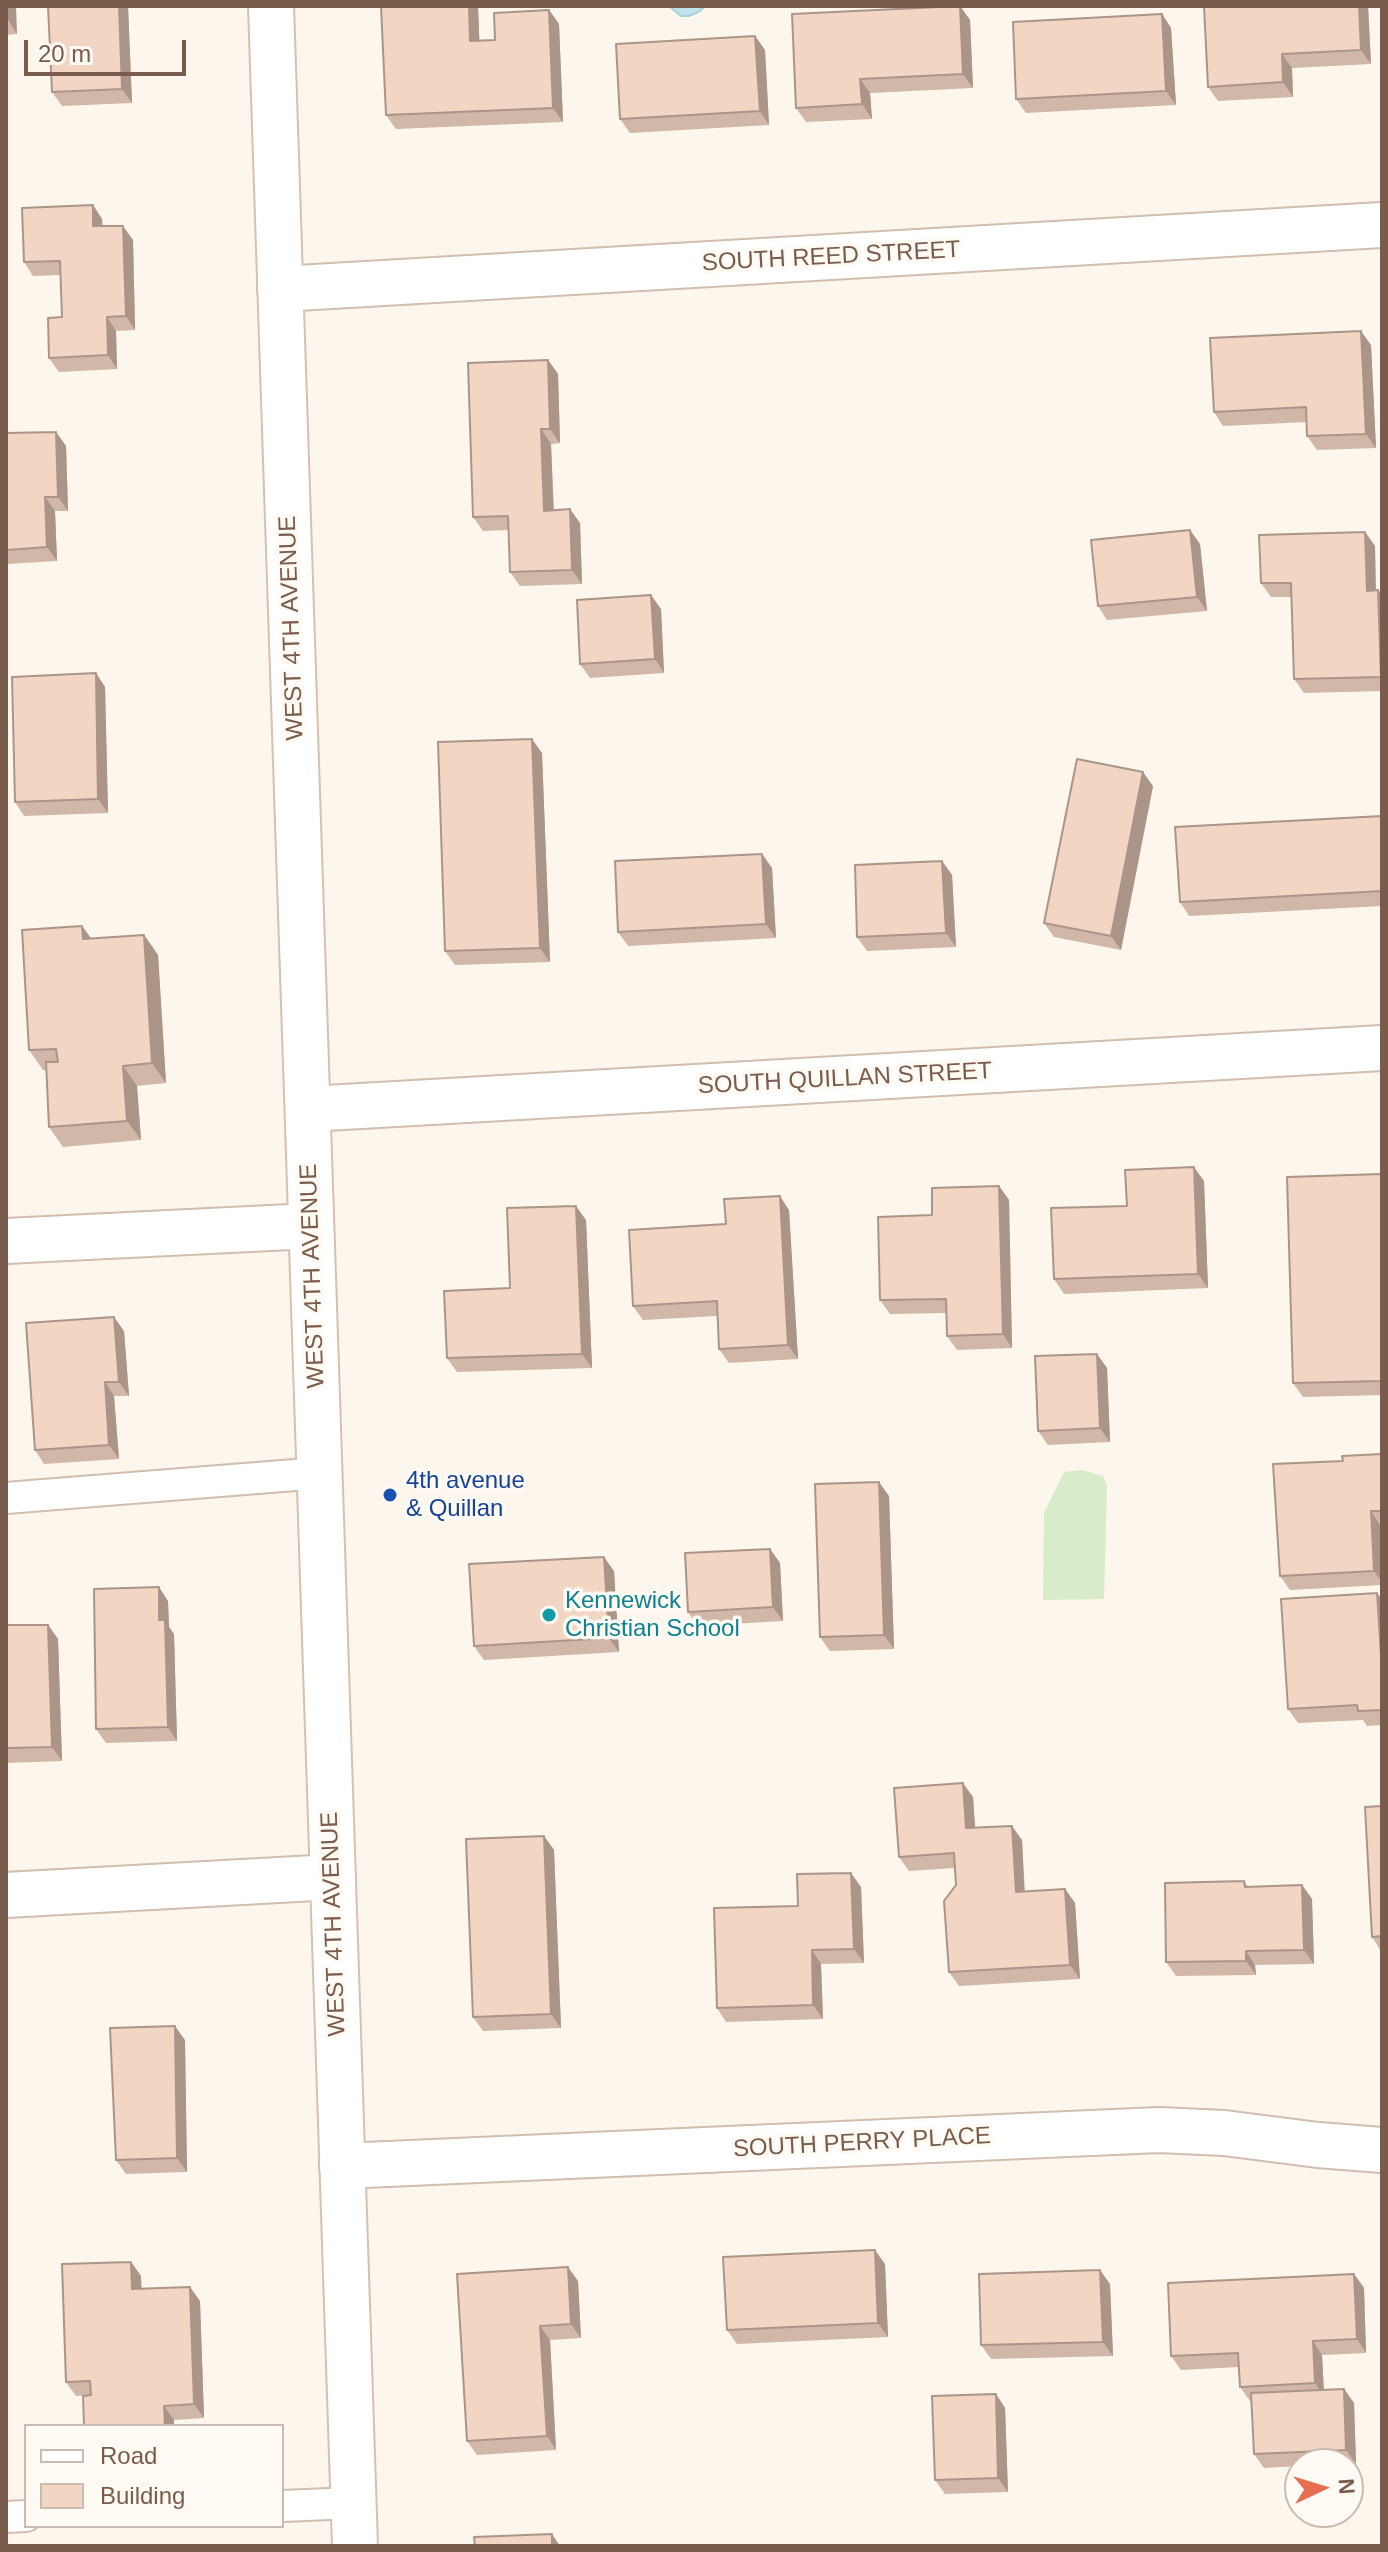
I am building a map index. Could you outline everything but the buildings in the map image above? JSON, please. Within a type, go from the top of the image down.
[{"type":"street","name":"WEST 4TH AVENUE","points":[[271,6],[355,2546]]},
{"type":"street","name":"SOUTH REED STREET","points":[[280,289],[1382,225]]},
{"type":"street","name":"SOUTH QUILLAN STREET","points":[[308,1109],[1382,1048]]},
{"type":"street","points":[[6,1241],[311,1226]]},
{"type":"street","points":[[6,1895],[333,1877]]},
{"type":"street","name":"SOUTH PERRY PLACE","points":[[342,2166],[1159,2130],[1224,2133],[1382,2150]]},
{"type":"lane","points":[[6,1498],[320,1473]]},
{"type":"lane","points":[[284,2506],[353,2503]]},
{"type":"green space","points":[[1082,1470],[1103,1476],[1107,1486],[1104,1599],[1043,1600],[1044,1513],[1064,1472]]},
{"type":"water","points":[[669,6],[705,6],[689,16],[681,16]]},
{"type":"place","name":"4th avenue & Quillan","points":[[390,1495]]},
{"type":"place","name":"Kennewick Christian School","points":[[549,1615]]}]
